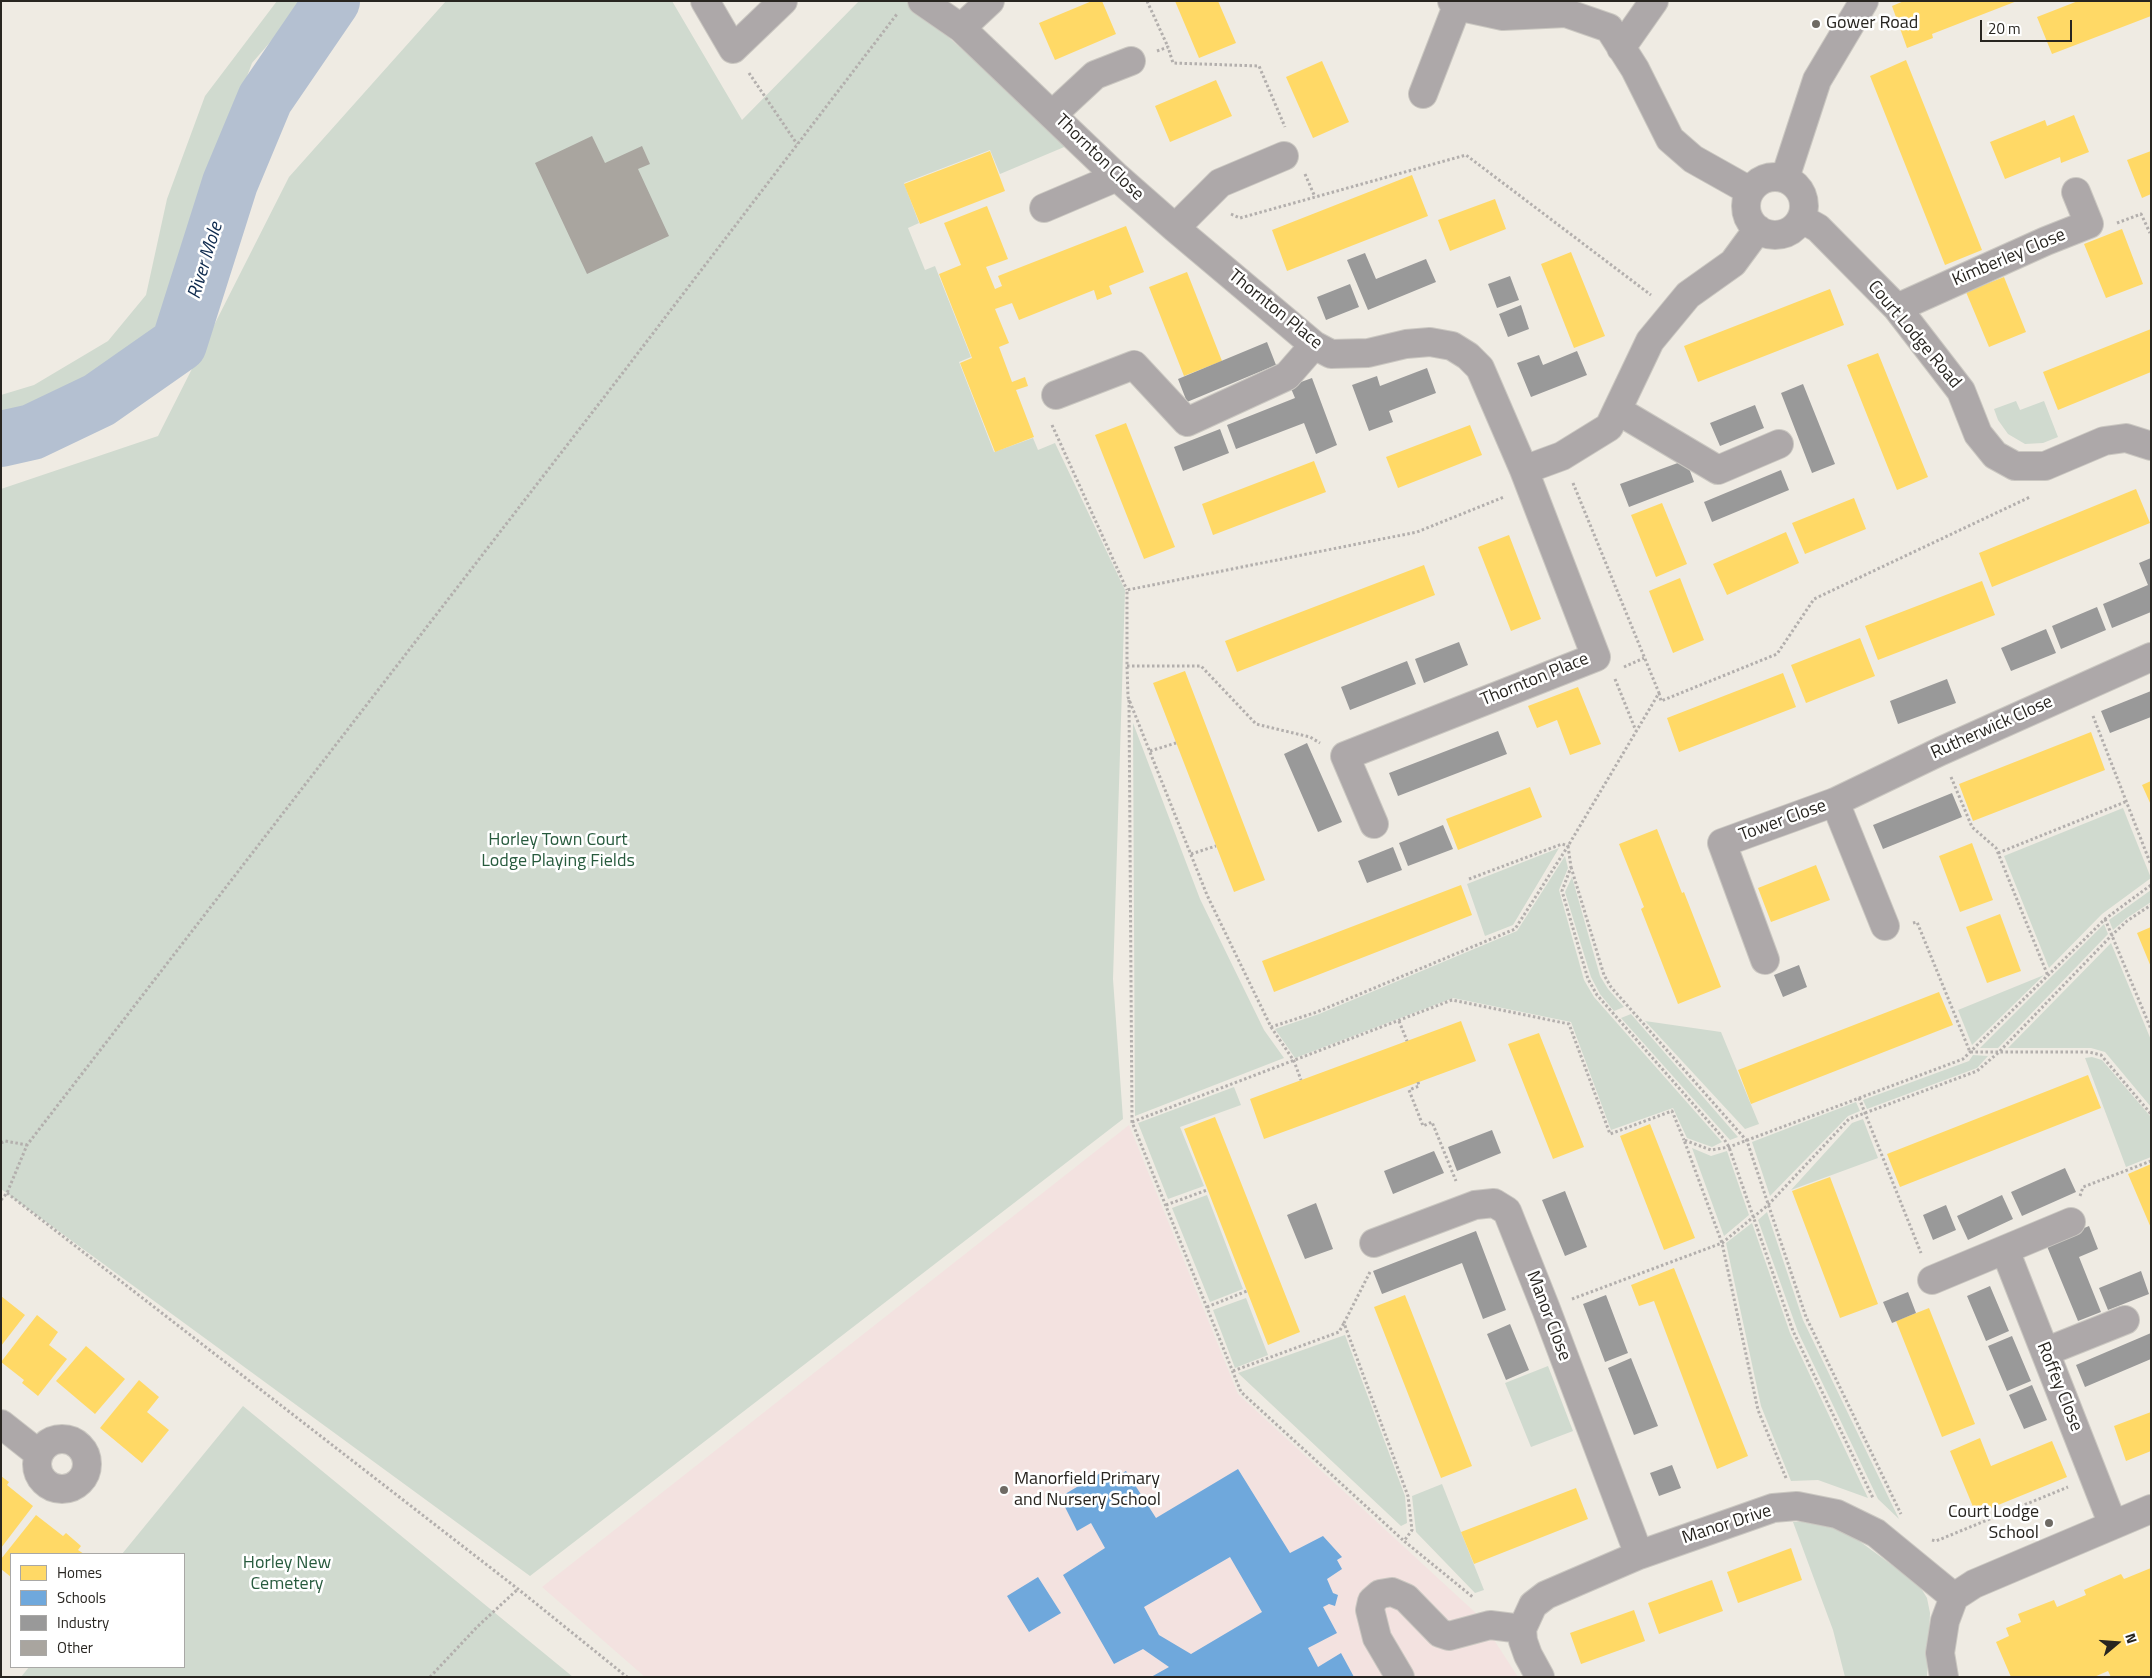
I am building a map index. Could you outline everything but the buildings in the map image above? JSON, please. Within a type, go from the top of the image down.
[{"type":"street","points":[[705,1],[733,50],[783,1]]},
{"type":"street","points":[[961,28],[990,1]]},
{"type":"street","points":[[1621,48],[1654,1]]},
{"type":"street","points":[[1784,178],[1817,80],[1864,1]]},
{"type":"street","points":[[1423,94],[1454,4],[1503,16],[1566,13],[1609,28],[1635,69],[1670,139],[1693,160],[1750,191]]},
{"type":"street","name":"Thornton Close","points":[[911,5],[961,28],[1117,177],[1175,228]]},
{"type":"street","points":[[1053,114],[1095,75],[1131,61]]},
{"type":"street","points":[[1175,228],[1220,183],[1292,153]]},
{"type":"street","points":[[1044,208],[1117,177]]},
{"type":"street","points":[[1784,178],[1800,190],[1804,199],[1802,219],[1797,226],[1782,234],[1765,233],[1758,229],[1746,212],[1746,201],[1750,191],[1756,184],[1765,179],[1784,178]]},
{"type":"street","points":[[2076,192],[2089,224]]},
{"type":"street","name":"Court Lodge Road","points":[[1802,219],[1818,228],[1897,308],[1961,391],[1978,434],[1995,455],[2015,466],[2045,466],[2104,441],[2126,438],[2150,444]]},
{"type":"street","name":"Kimberley Close","points":[[1897,308],[2021,252],[2089,224]]},
{"type":"street","name":"Thornton Place","points":[[1175,228],[1314,345],[1331,354],[1368,353],[1406,344],[1422,343],[1452,346],[1468,356],[1480,368],[1527,478],[1596,657],[1345,756]]},
{"type":"street","points":[[1527,478],[1609,427],[1650,341],[1688,295],[1733,263],[1758,229]]},
{"type":"street","points":[[1056,395],[1134,365],[1187,422],[1286,376],[1314,345]]},
{"type":"street","points":[[1617,410],[1718,470],[1779,444]]},
{"type":"street","name":"Rutherwick Close","points":[[1835,802],[1941,751],[2151,657]]},
{"type":"street","points":[[1345,756],[1374,824]]},
{"type":"street","name":"Tower Close","points":[[1765,960],[1722,844],[1835,802],[1885,926]]},
{"type":"street","name":"Manor Close","points":[[1374,1243],[1467,1208],[1494,1202],[1507,1211],[1639,1555]]},
{"type":"street","points":[[1932,1280],[2071,1222]]},
{"type":"street","name":"Roffey Close","points":[[2005,1250],[2113,1525]]},
{"type":"street","points":[[2045,1352],[2125,1320]]},
{"type":"street","points":[[1,1424],[39,1454]]},
{"type":"street","name":"Manor Drive","points":[[1523,1624],[1533,1605],[1546,1595],[1639,1555],[1773,1508],[1797,1506],[1837,1514],[1876,1533],[1954,1597]]},
{"type":"street","points":[[1944,1677],[1940,1653],[1944,1621],[1954,1597],[1974,1584],[2151,1508]]},
{"type":"street","points":[[1400,1677],[1377,1638],[1370,1610],[1372,1601],[1380,1594],[1392,1592],[1406,1598],[1440,1633],[1449,1636],[1490,1625],[1523,1624],[1523,1641],[1540,1677]]},
{"type":"path","points":[[1147,1],[1168,47],[1173,63],[1259,66],[1292,153],[1315,196]]},
{"type":"path","points":[[1,1200],[7,1193],[27,1145],[797,144],[911,5]]},
{"type":"path","points":[[1131,61],[1168,47]]},
{"type":"path","points":[[733,50],[797,144]]},
{"type":"path","points":[[1200,202],[1240,218],[1466,155],[1673,312]]},
{"type":"path","points":[[2089,224],[2093,232],[2141,214],[2150,234]]},
{"type":"path","points":[[1056,395],[1045,410],[1127,590],[1132,1122],[1241,1392],[1404,1541],[1475,1599],[1490,1625]]},
{"type":"path","points":[[1562,456],[1661,701],[1778,654],[1814,599],[2052,486],[2045,466]]},
{"type":"path","points":[[1127,590],[1417,532],[1527,478]]},
{"type":"path","points":[[1127,666],[1201,666],[1256,724],[1310,737],[1345,756]]},
{"type":"path","points":[[1612,671],[1636,731]]},
{"type":"path","points":[[2082,687],[2151,865]]},
{"type":"path","points":[[1270,1027],[1317,1012],[1515,929],[1568,846],[1659,693]]},
{"type":"path","points":[[1128,697],[1207,895],[1270,1027],[1294,1061],[1301,1080]]},
{"type":"path","points":[[1150,751],[1176,743]]},
{"type":"path","points":[[1941,751],[1972,827],[1996,848],[2048,976]]},
{"type":"path","points":[[1998,853],[2125,802]]},
{"type":"path","points":[[1469,879],[1562,844],[1568,846]]},
{"type":"path","points":[[1191,854],[1216,846]]},
{"type":"path","points":[[1568,846],[1571,867],[1604,975],[1611,987],[1746,1140],[1806,1317],[1904,1520]]},
{"type":"path","points":[[1571,867],[1562,891],[1588,979],[1596,995],[1724,1139],[1729,1147],[1793,1331],[1875,1501],[1876,1533]]},
{"type":"path","points":[[1684,1140],[1711,1150],[1729,1147],[1963,1058],[2105,919],[2151,885]]},
{"type":"path","points":[[1546,1309],[1722,1243],[1768,1205],[1849,1119],[1978,1071],[1999,1052],[2112,935],[2127,921],[2151,906]]},
{"type":"path","points":[[2105,919],[2151,1029]]},
{"type":"path","points":[[1885,926],[1888,932],[1916,922],[1970,1052]]},
{"type":"path","points":[[1132,1122],[1452,1000],[1569,1024],[1610,1134],[1672,1111],[1722,1243],[1758,1410],[1797,1506]]},
{"type":"path","points":[[1399,1021],[1406,1042]]},
{"type":"path","points":[[1970,1052],[2089,1052],[2101,1055],[2151,1114]]},
{"type":"path","points":[[1418,1082],[1419,1086],[1409,1090],[1423,1126],[1432,1122],[1467,1208]]},
{"type":"path","points":[[1859,1098],[1932,1280]]},
{"type":"path","points":[[1,1143],[5,1141],[27,1145]]},
{"type":"path","points":[[2071,1222],[2084,1187],[2151,1161]]},
{"type":"path","points":[[1166,1205],[1207,1190]]},
{"type":"path","points":[[7,1193],[518,1589],[627,1677]]},
{"type":"path","points":[[1233,1371],[1339,1332],[1379,1256],[1374,1243]]},
{"type":"path","points":[[1207,1307],[1247,1291]]},
{"type":"path","points":[[1344,1323],[1408,1496],[1412,1530],[1404,1541]]},
{"type":"path","points":[[1927,1539],[1936,1541],[2094,1476]]},
{"type":"path","points":[[430,1677],[477,1627],[518,1589]]},
{"type":"shaded area","name":"Manorfield Primary and Nursery School","points":[[1129,1125],[1238,1394],[1478,1615],[1518,1677],[645,1677],[542,1587]]},
{"type":"green space","points":[[277,1],[306,1],[252,63],[183,248],[155,342],[80,399],[1,415],[1,395],[34,385],[108,341],[146,295],[167,199],[205,96]]},
{"type":"green space","name":"Horley Town Court Lodge Playing Fields","points":[[446,1],[672,1],[742,120],[859,1],[908,1],[1069,145],[1000,174],[990,150],[904,183],[919,223],[908,228],[925,270],[935,266],[971,357],[959,362],[994,452],[1033,438],[1038,450],[1055,443],[1125,590],[1113,979],[1123,1119],[530,1576],[1,1189],[1,489],[158,436],[289,177]]},
{"type":"green space","points":[[2016,401],[2020,410],[2044,401],[2058,437],[2043,443],[2025,444],[2008,434],[1998,420],[1994,409]]},
{"type":"green space","points":[[1133,723],[1200,899],[1264,1030],[1284,1058],[1135,1116]]},
{"type":"green space","points":[[2123,808],[2151,878],[2102,914],[2049,968],[2004,856]]},
{"type":"green space","points":[[1559,848],[1513,925],[1485,936],[1467,884]]},
{"type":"green space","points":[[1565,856],[1568,868],[1559,890],[1584,980],[1594,997],[1722,1142],[1712,1147],[1687,1138],[1673,1108],[1611,1130],[1571,1022],[1453,998],[1295,1058],[1275,1029],[1319,1014],[1517,931]]},
{"type":"green space","points":[[1572,877],[1600,976],[1608,989],[1624,1007],[1614,1011],[1600,994],[1591,977],[1565,892]]},
{"type":"green space","points":[[2151,890],[2151,902],[2113,930],[2109,920]]},
{"type":"green space","points":[[2104,924],[2108,934],[1998,1048],[1980,1048]]},
{"type":"green space","points":[[2111,943],[2151,1040],[2151,1107],[2105,1052],[2091,1048],[2008,1048]]},
{"type":"green space","points":[[2044,975],[1972,1045],[1958,1010]]},
{"type":"green space","points":[[1631,1014],[1738,1137],[1730,1140],[1621,1018]]},
{"type":"green space","points":[[1645,1021],[1721,1032],[1759,1124],[1745,1129]]},
{"type":"green space","points":[[1973,1055],[1988,1056],[1977,1068],[1867,1109],[1863,1100],[1969,1061]]},
{"type":"green space","points":[[2092,1057],[2102,1060],[2151,1117],[2151,1157],[2126,1167],[2085,1058]]},
{"type":"green space","points":[[1234,1087],[1241,1105],[1180,1127],[1204,1186],[1168,1199],[1138,1123]]},
{"type":"green space","points":[[1856,1102],[1860,1111],[1848,1116],[1770,1196],[1752,1142]]},
{"type":"green space","points":[[1863,1119],[1878,1158],[1791,1190],[1852,1123]]},
{"type":"green space","points":[[1692,1148],[1711,1156],[1727,1151],[1749,1215],[1724,1236]]},
{"type":"green space","points":[[1207,1195],[1243,1289],[1210,1302],[1172,1208]]},
{"type":"green space","points":[[1767,1212],[1803,1320],[1899,1519],[1878,1499],[1798,1332],[1758,1220]]},
{"type":"green space","points":[[1752,1223],[1790,1333],[1868,1498],[1818,1480],[1791,1481],[1761,1406],[1726,1243]]},
{"type":"green space","points":[[1246,1298],[1268,1355],[1235,1368],[1213,1310]]},
{"type":"green space","points":[[1345,1335],[1405,1496],[1407,1523],[1401,1526],[1238,1373]]},
{"type":"green space","points":[[1548,1366],[1573,1431],[1531,1447],[1505,1383]]},
{"type":"green space","name":"Horley New Cemetery","points":[[243,1406],[573,1677],[21,1677],[28,1668],[185,1668],[185,1553],[123,1553]]},
{"type":"green space","points":[[1442,1484],[1484,1590],[1475,1593],[1416,1532],[1412,1496]]},
{"type":"green space","points":[[1821,1521],[1843,1529],[1919,1585],[1927,1598],[1930,1613],[1927,1677],[1845,1677],[1833,1630],[1793,1522]]},
{"type":"waterway","name":"River Mole","points":[[1,439],[32,432],[99,400],[179,344],[230,183],[265,99],[332,1]]},
{"type":"place","name":"Gower Road","points":[[1816,24]]},
{"type":"place","name":"Manorfield Primary and Nursery School","points":[[1004,1490]]},
{"type":"place","name":"Court Lodge School","points":[[2049,1523]]}]
